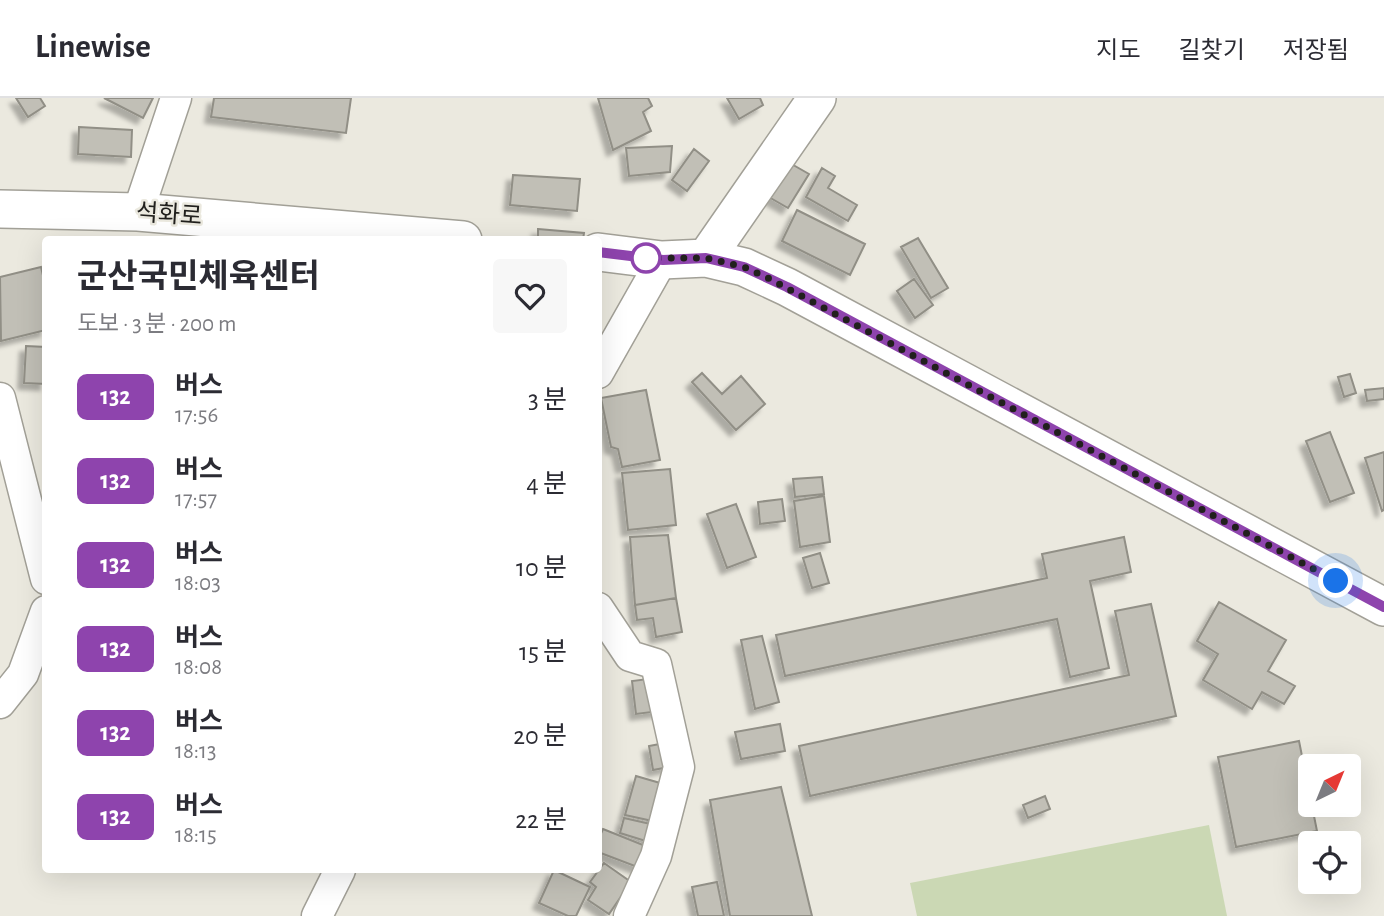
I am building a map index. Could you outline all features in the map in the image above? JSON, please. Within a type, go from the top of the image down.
[{"type":"street","points":[[138,212],[176,98]]},
{"type":"street","points":[[706,258],[817,98]]},
{"type":"street","name":"석화로","points":[[0,209],[138,212],[417,236]]},
{"type":"street","points":[[602,252],[663,260],[706,258],[744,267],[787,287],[1384,607]]},
{"type":"street","points":[[602,366],[663,260]]},
{"type":"street","points":[[0,398],[42,563]]},
{"type":"street","points":[[602,614],[631,656],[656,664],[679,767],[656,856],[629,916]]},
{"type":"street","points":[[0,703],[23,674],[42,622]]},
{"type":"street","points":[[317,916],[338,873]]},
{"type":"green space","points":[[1209,825],[1227,916],[917,916],[910,883]]},
{"type":"building","points":[[16,98],[40,98],[45,106],[28,117]]},
{"type":"building","points":[[104,98],[153,98],[143,118]]},
{"type":"building","points":[[214,98],[351,98],[346,133],[211,117]]},
{"type":"building","points":[[598,98],[648,98],[652,106],[643,112],[651,131],[613,150]]},
{"type":"building","points":[[727,98],[760,98],[763,105],[739,119]]},
{"type":"building","points":[[79,127],[132,130],[131,157],[78,154]]},
{"type":"building","points":[[672,146],[670,172],[629,176],[626,148]]},
{"type":"building","points":[[694,149],[709,161],[687,191],[672,180]]},
{"type":"building","points":[[788,162],[809,174],[788,208],[767,196]]},
{"type":"building","points":[[822,168],[835,176],[828,188],[857,205],[848,221],[806,197]]},
{"type":"building","points":[[513,175],[580,179],[577,211],[510,205]]},
{"type":"building","points":[[797,210],[865,244],[850,275],[782,241]]},
{"type":"building","points":[[538,229],[584,233],[584,236],[538,236]]},
{"type":"building","points":[[918,238],[948,288],[931,298],[901,247]]},
{"type":"building","points":[[41,267],[42,331],[1,341],[0,277]]},
{"type":"building","points":[[914,279],[933,305],[915,318],[897,291]]},
{"type":"building","points":[[26,346],[42,347],[42,384],[24,383]]},
{"type":"building","points":[[702,373],[722,394],[741,376],[765,404],[736,430],[692,382]]},
{"type":"building","points":[[1350,374],[1356,393],[1344,397],[1338,377]]},
{"type":"building","points":[[1384,388],[1384,399],[1367,401],[1365,390]]},
{"type":"building","points":[[646,390],[660,460],[622,467],[618,449],[611,447],[602,398]]},
{"type":"building","points":[[1330,432],[1354,493],[1330,502],[1306,441]]},
{"type":"building","points":[[1384,452],[1384,510],[1382,511],[1365,458]]},
{"type":"building","points":[[670,469],[676,525],[628,530],[622,473]]},
{"type":"building","points":[[822,477],[824,494],[795,497],[793,479]]},
{"type":"building","points":[[824,496],[830,542],[800,547],[794,501]]},
{"type":"building","points":[[782,499],[785,521],[760,524],[758,502]]},
{"type":"building","points":[[736,504],[756,557],[727,568],[707,514]]},
{"type":"building","points":[[668,535],[676,598],[635,605],[630,537]]},
{"type":"building","points":[[1124,537],[1131,572],[1090,581],[1109,668],[1070,677],[1057,619],[785,676],[776,635],[1047,578],[1042,554]]},
{"type":"building","points":[[820,553],[829,583],[812,588],[803,558]]},
{"type":"building","points":[[676,598],[682,632],[656,637],[653,618],[637,620],[635,605]]},
{"type":"building","points":[[1219,602],[1286,640],[1268,671],[1295,686],[1284,704],[1262,692],[1252,709],[1203,680],[1218,654],[1197,641]]},
{"type":"building","points":[[1151,604],[1176,716],[810,796],[799,746],[1129,675],[1115,611]]},
{"type":"building","points":[[762,636],[779,702],[755,709],[741,640]]},
{"type":"building","points":[[656,678],[660,711],[636,714],[632,681]]},
{"type":"building","points":[[780,724],[785,751],[741,759],[735,732]]},
{"type":"building","points":[[1299,741],[1302,754],[1298,754],[1298,817],[1314,817],[1317,831],[1298,831],[1298,835],[1236,847],[1218,757]]},
{"type":"building","points":[[665,743],[669,767],[653,770],[649,746]]},
{"type":"building","points":[[636,776],[667,785],[657,822],[625,815]]},
{"type":"building","points":[[781,787],[812,916],[730,916],[710,800]]},
{"type":"building","points":[[1045,796],[1050,809],[1028,818],[1023,805]]},
{"type":"building","points":[[624,818],[655,825],[652,843],[620,833]]},
{"type":"building","points":[[603,829],[648,847],[640,868],[602,854]]},
{"type":"building","points":[[604,863],[631,882],[609,914],[588,900],[596,887],[590,882],[597,873],[602,873]]},
{"type":"building","points":[[553,873],[560,873],[590,887],[576,916],[568,916],[539,903]]},
{"type":"building","points":[[717,882],[724,916],[698,916],[692,887]]},
{"type":"bus line","name":"132","points":[[602,252],[663,260],[706,258],[744,267],[787,287],[1384,607]]},
{"type":"route","points":[[646,258],[706,258],[744,267],[766,277],[1336,581]]}]
